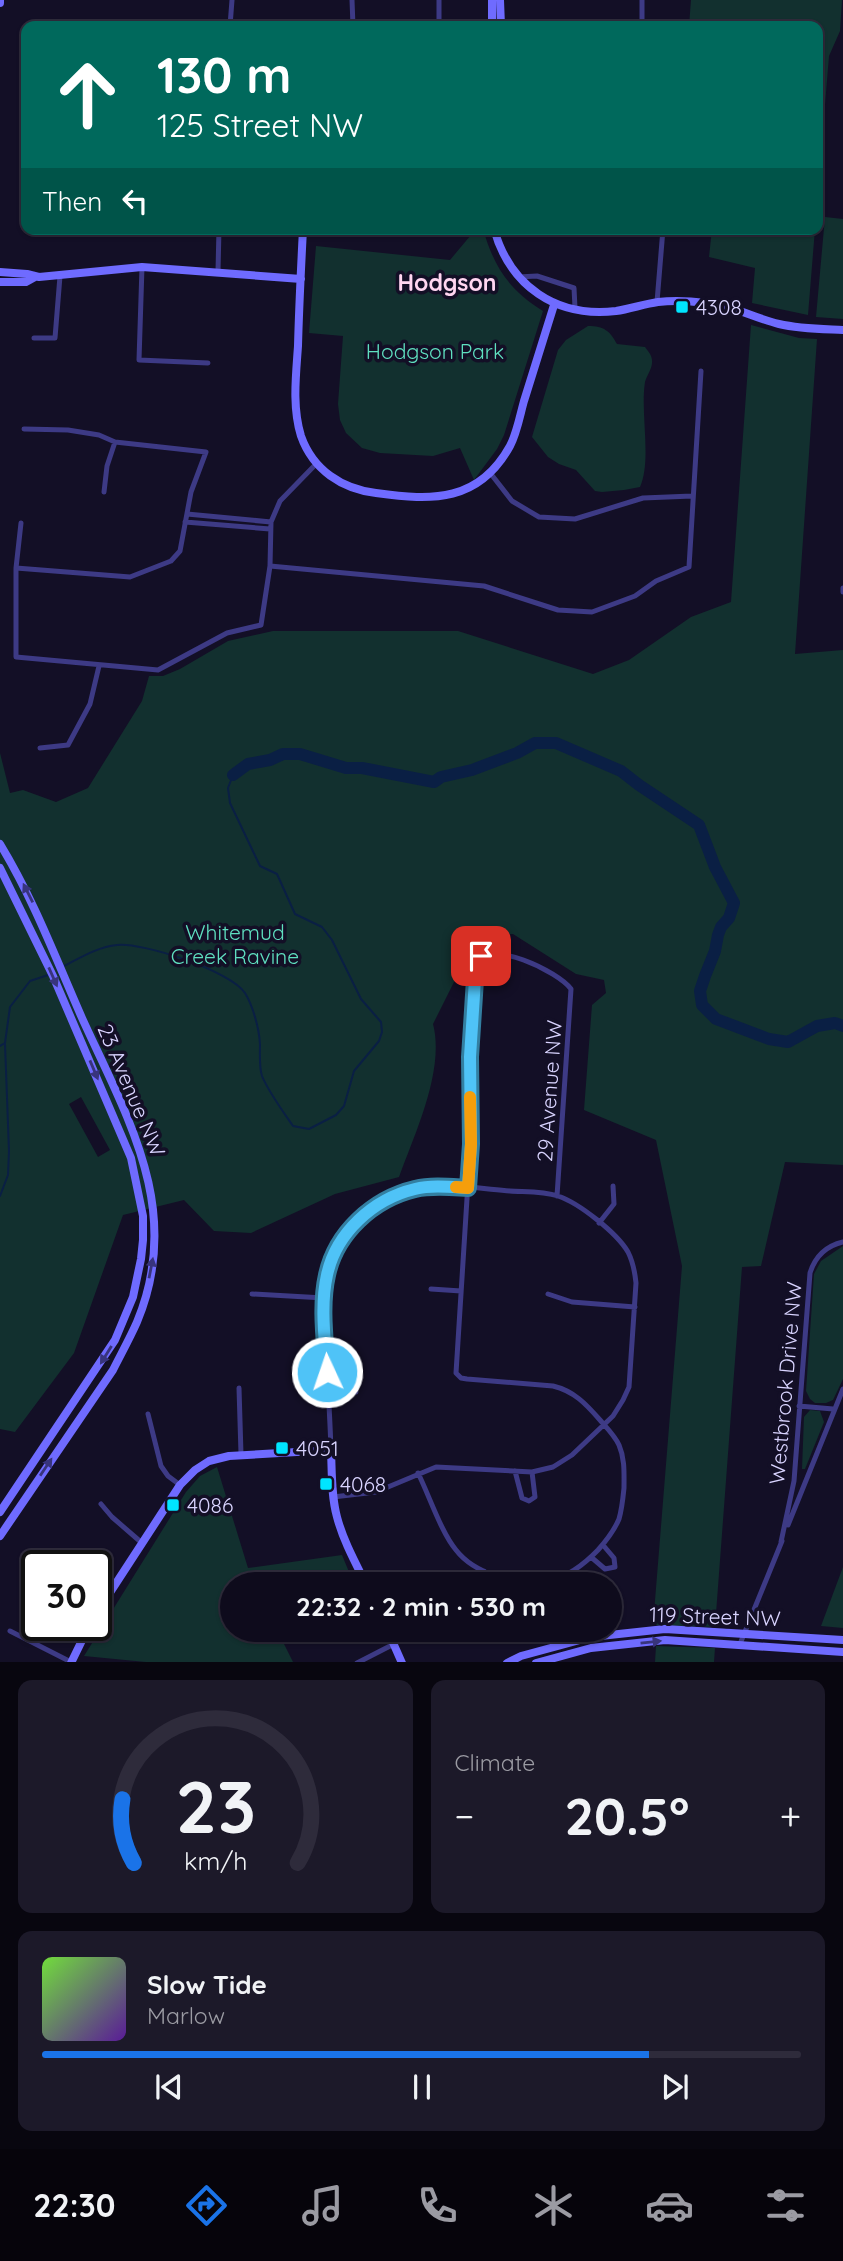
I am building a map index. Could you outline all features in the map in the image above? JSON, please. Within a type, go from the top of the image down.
[{"type":"main road","points":[[492,0],[492,21]]},
{"type":"main road","points":[[500,0],[501,21]]},
{"type":"main road","points":[[303,235],[295,403],[301,436],[316,464],[332,478],[350,488],[365,492],[439,498],[475,486],[491,474],[511,445],[554,304]]},
{"type":"main road","points":[[496,235],[499,246],[518,277],[554,304],[600,312],[657,302],[687,301],[717,304],[795,327],[843,330]]},
{"type":"main road","points":[[0,272],[35,277],[142,267],[300,279]]},
{"type":"main road","points":[[0,282],[26,282],[35,277]]},
{"type":"main road","name":"23 Avenue NW","points":[[0,844],[26,888],[130,1123],[149,1181],[154,1214],[153,1260],[138,1321],[113,1370],[0,1536]]},
{"type":"main road","name":"23 Avenue NW","points":[[0,867],[67,1008],[131,1158],[143,1216],[141,1259],[133,1297],[115,1340],[0,1512]]},
{"type":"main road","points":[[112,1585],[180,1485],[209,1461],[242,1454],[331,1450],[333,1497],[340,1529],[360,1572]]},
{"type":"main road","name":"119 Street NW","points":[[507,1662],[590,1637],[665,1629],[843,1640]]},
{"type":"main road","name":"119 Street NW","points":[[536,1662],[591,1648],[665,1640],[843,1652]]},
{"type":"main road","points":[[71,1662],[82,1641]]},
{"type":"main road","points":[[394,1644],[402,1662]]},
{"type":"street","points":[[230,21],[232,0]]},
{"type":"street","points":[[352,0],[353,21]]},
{"type":"street","points":[[439,0],[439,21]]},
{"type":"street","points":[[642,0],[642,21]]},
{"type":"street","points":[[218,271],[219,235]]},
{"type":"street","points":[[657,302],[663,235]]},
{"type":"street","points":[[142,267],[139,360],[208,363]]},
{"type":"street","points":[[34,338],[55,338],[60,276]]},
{"type":"street","points":[[518,277],[537,276],[574,288],[575,308]]},
{"type":"street","points":[[270,566],[484,586],[558,610],[592,612],[635,596],[656,581],[689,567],[701,371]]},
{"type":"street","points":[[16,568],[130,577],[171,561],[180,551],[191,492],[206,452],[115,442],[99,435],[68,430],[24,429]]},
{"type":"street","points":[[104,492],[107,466],[115,442]]},
{"type":"street","points":[[21,523],[16,568],[16,657],[158,670],[227,633],[261,625],[270,566],[271,522],[280,501],[316,464]]},
{"type":"street","points":[[491,474],[512,501],[539,517],[575,519],[643,498],[692,496]]},
{"type":"street","points":[[187,514],[271,522]]},
{"type":"street","points":[[185,522],[270,529]]},
{"type":"street","points":[[40,748],[68,745],[90,704],[99,666]]},
{"type":"street","name":"29 Avenue NW","points":[[468,1188],[471,1144],[470,1057],[476,964],[481,956],[489,954],[519,958],[565,982],[571,989],[557,1196]]},
{"type":"street","points":[[599,1223],[614,1204],[613,1186]]},
{"type":"street","points":[[331,1450],[324,1298],[327,1274],[336,1251],[363,1216],[395,1195],[428,1187],[557,1196],[570,1202],[619,1240],[630,1257],[636,1277],[629,1387],[619,1409],[605,1424],[560,1464],[553,1467],[532,1472],[441,1466],[370,1494],[333,1497]]},
{"type":"street","points":[[468,1188],[455,1364],[458,1376],[559,1387],[582,1400],[605,1424],[620,1446],[624,1471],[620,1515],[614,1530],[603,1545],[572,1572]]},
{"type":"street","name":"Westbrook Drive NW","points":[[781,1542],[794,1481],[810,1273],[822,1252],[843,1242]]},
{"type":"street","points":[[431,1289],[461,1291]]},
{"type":"street","points":[[252,1294],[324,1298]]},
{"type":"street","points":[[548,1294],[572,1303],[635,1307]]},
{"type":"street","points":[[239,1388],[242,1454]]},
{"type":"street","name":"Westbrook Drive NW","points":[[740,1644],[843,1389]]},
{"type":"street","points":[[328,1394],[356,1392]]},
{"type":"street","points":[[799,1406],[834,1409]]},
{"type":"street","points":[[148,1414],[161,1466],[180,1485]]},
{"type":"street","points":[[515,1471],[522,1499],[529,1501],[535,1497],[532,1472]]},
{"type":"street","points":[[418,1473],[453,1547],[468,1562],[484,1571]]},
{"type":"street","points":[[102,1504],[112,1517],[142,1543]]},
{"type":"street","points":[[591,1557],[605,1569],[615,1567],[614,1558],[603,1545]]},
{"type":"street","points":[[10,1631],[71,1662]]},
{"type":"street","points":[[358,1662],[394,1644]]},
{"type":"green space","points":[[691,0],[842,0],[840,31],[829,56],[823,129],[823,21],[689,21]]},
{"type":"green space","points":[[825,217],[843,219],[843,319],[816,317]]},
{"type":"green space","name":"Hodgson Park","points":[[471,235],[485,235],[504,276],[521,295],[543,311],[504,435],[474,480],[460,448],[433,456],[380,453],[362,448],[346,433],[340,420],[338,404],[343,336],[309,333],[316,246],[450,260]]},
{"type":"green space","points":[[711,235],[815,235],[808,315],[752,303],[755,268],[709,257]]},
{"type":"green space","name":"Whitemud Creek Ravine","points":[[751,325],[799,338],[817,339],[795,654],[843,650],[843,1165],[785,1162],[761,1266],[742,1267],[715,1627],[656,1625],[657,1614],[654,1613],[682,1266],[656,1140],[584,1110],[592,1005],[606,993],[604,980],[576,974],[513,934],[477,936],[433,1024],[436,1042],[432,1081],[399,1177],[335,1194],[251,1233],[214,1231],[184,1200],[123,1215],[74,1353],[15,1432],[0,1429],[0,753],[10,793],[23,790],[56,802],[88,788],[142,701],[149,676],[163,676],[180,669],[228,641],[273,631],[458,631],[593,674],[629,660],[691,617],[731,602]],"holes":[[[81,1097],[110,1150],[98,1157],[69,1104]]]},
{"type":"green space","points":[[588,326],[606,330],[617,344],[645,347],[651,356],[652,363],[645,382],[646,450],[640,487],[595,491],[576,470],[548,457],[532,437],[558,350],[566,340]]},
{"type":"green space","points":[[843,1246],[843,1379],[833,1400],[815,1403],[806,1391],[814,1274],[821,1261]]},
{"type":"green space","points":[[810,1410],[820,1411],[824,1422],[805,1469],[802,1469],[804,1417]]},
{"type":"green space","points":[[217,1467],[248,1568],[342,1555],[349,1572],[220,1572],[220,1642],[288,1642],[284,1644],[293,1662],[146,1662],[84,1656],[93,1641],[112,1641],[112,1611],[186,1492],[200,1476]]},
{"type":"green space","points":[[843,1567],[843,1628],[821,1626]]},
{"type":"green space","points":[[656,1646],[715,1648],[714,1662],[655,1662]]},
{"type":"waterway","points":[[233,775],[248,764],[270,760],[283,754],[300,754],[346,768],[362,768],[434,782],[441,777],[472,770],[517,753],[535,743],[556,743],[621,771],[699,825],[715,867],[734,903],[729,918],[721,927],[700,991],[702,1005],[716,1019],[769,1039],[788,1042],[817,1026],[835,1023],[843,1026]]},
{"type":"waterway","points":[[62,967],[103,948],[129,945],[165,953],[223,976],[237,984],[248,998],[258,1031],[262,1076],[293,1126],[309,1129],[336,1115],[344,1106],[354,1071],[379,1041],[381,1022],[361,999],[332,940],[322,927],[295,914],[277,874],[260,866],[230,803],[228,788],[233,775]]},
{"type":"waterway","points":[[0,1046],[5,1043],[10,1007],[30,981],[48,975]]},
{"type":"waterway","points":[[0,1196],[8,1175],[9,1151],[5,1044]]},
{"type":"slow traffic","points":[[456,1187],[468,1188],[470,1097]]},
{"type":"place","name":"4308","points":[[682,307]]},
{"type":"place","name":"4051","points":[[282,1448]]},
{"type":"place","name":"4068","points":[[326,1484]]},
{"type":"place","name":"4086","points":[[173,1505]]},
{"type":"district","name":"Hodgson","points":[[447,282]]},
{"type":"route","points":[[327,1372],[324,1306],[327,1274],[333,1257],[349,1231],[371,1209],[395,1195],[428,1187],[468,1188],[471,1144],[470,1057],[476,964],[481,956]]}]
